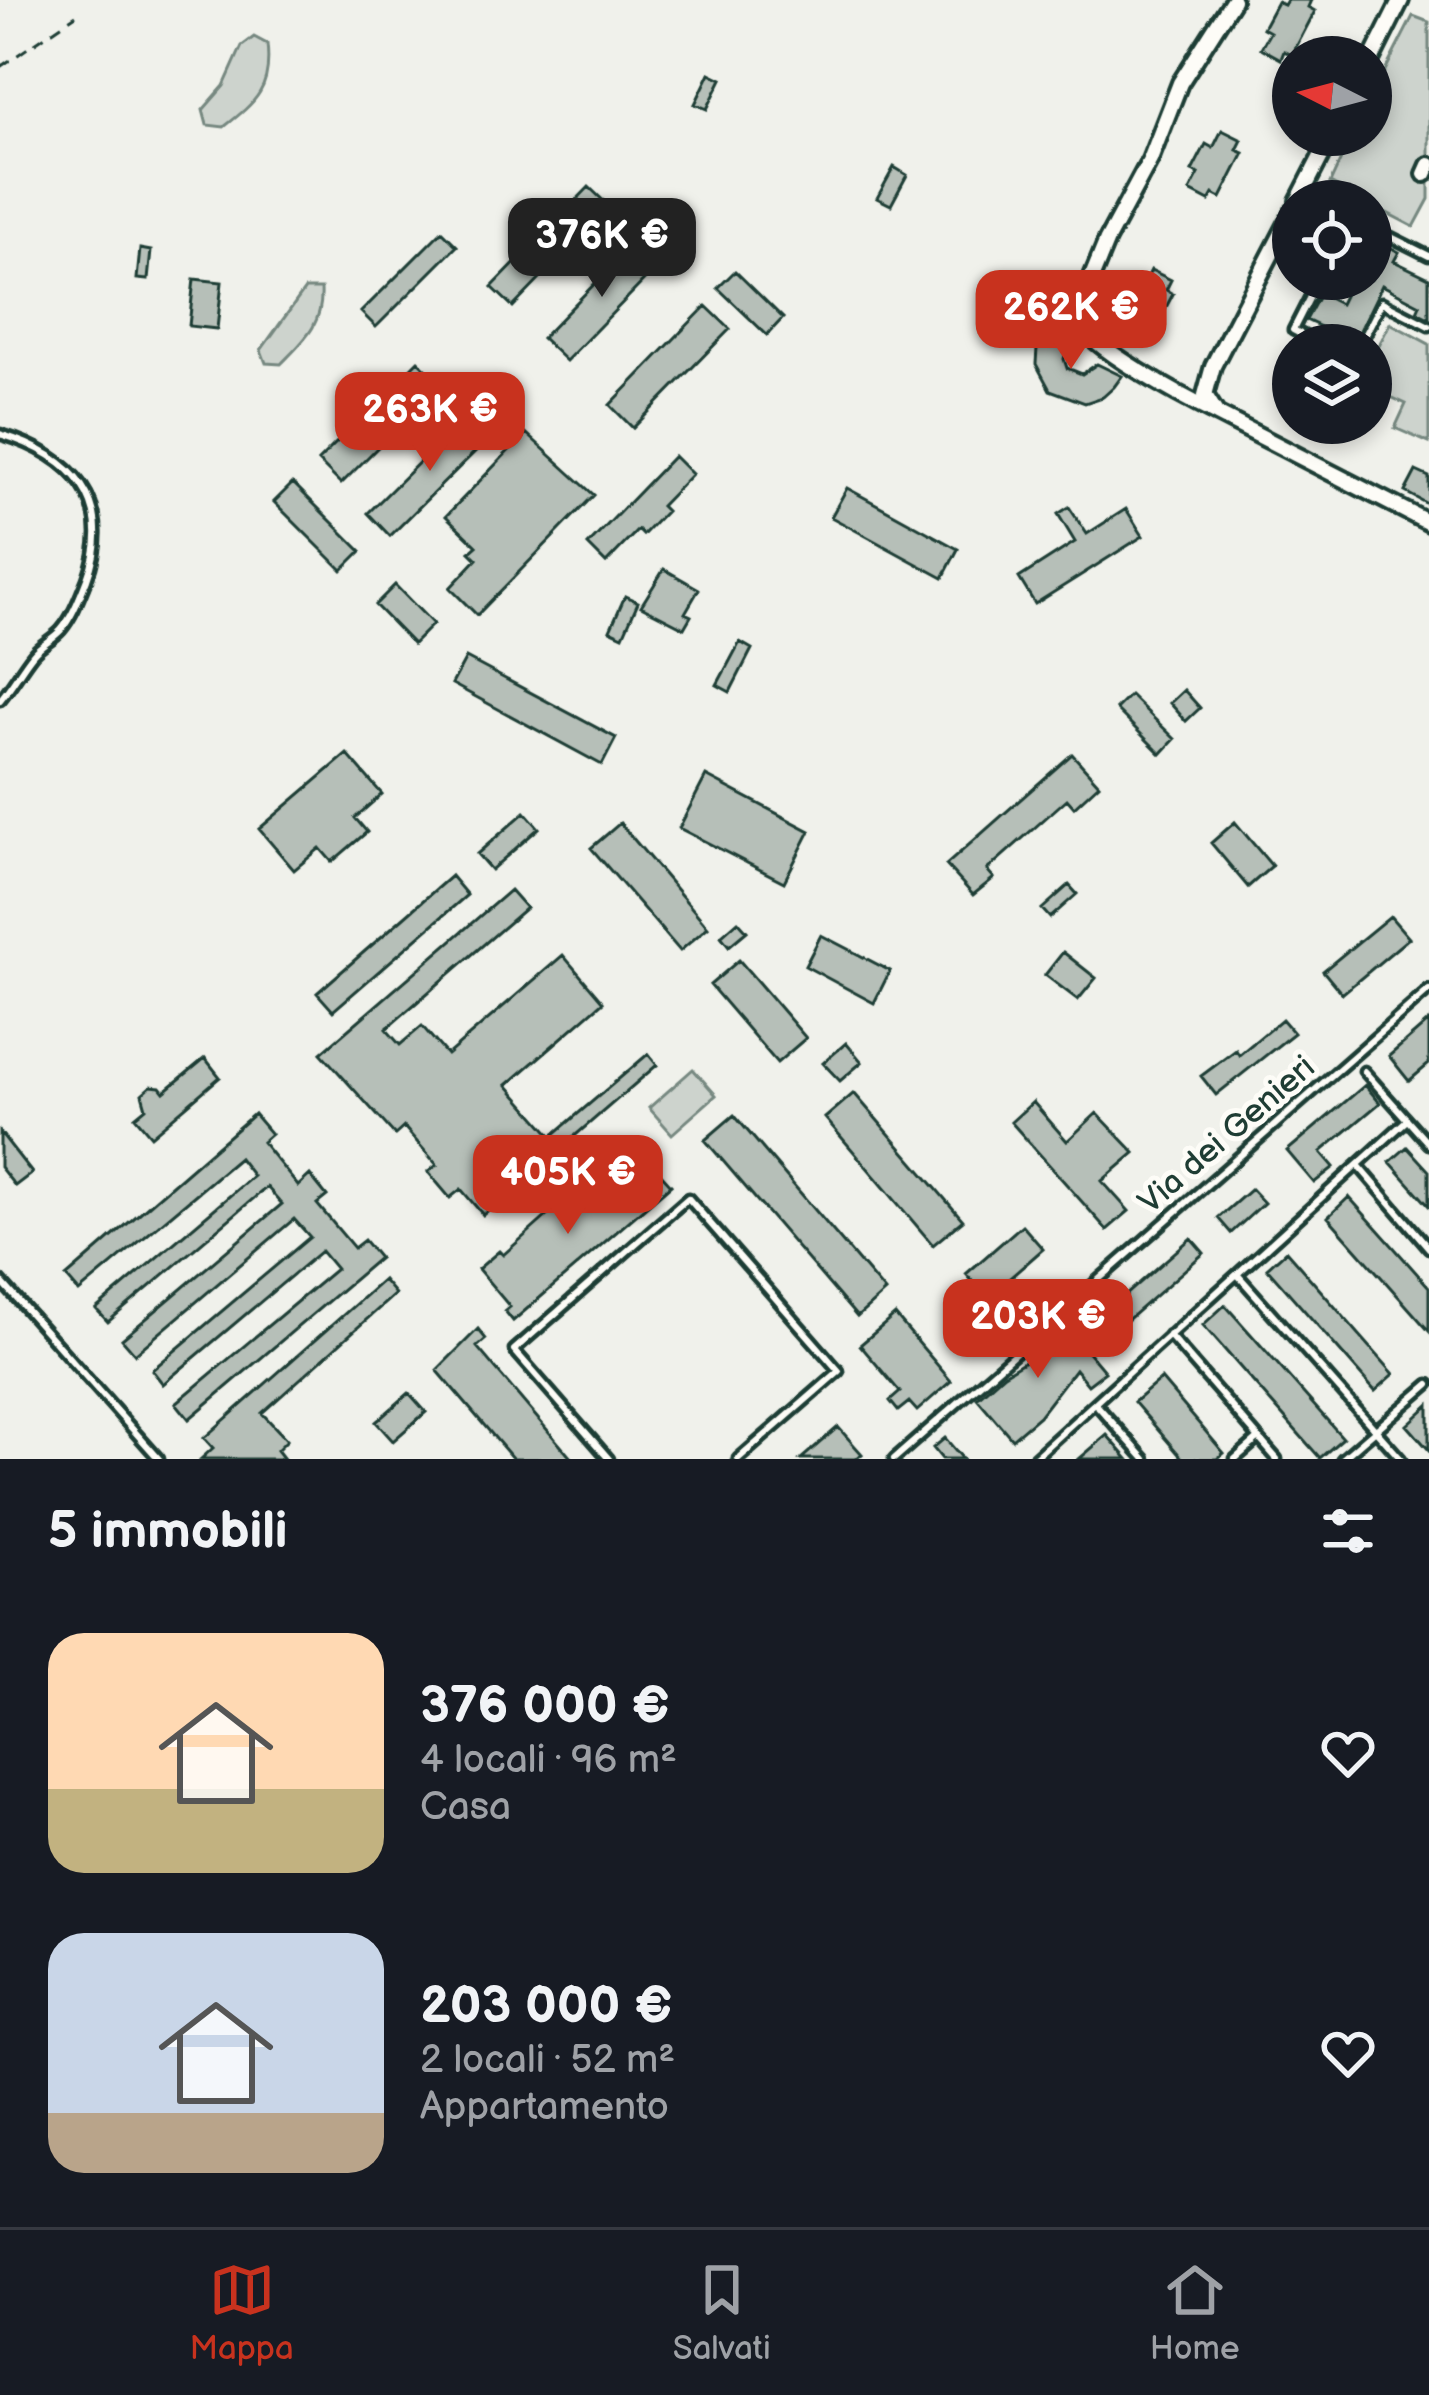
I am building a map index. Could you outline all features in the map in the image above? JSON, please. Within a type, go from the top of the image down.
[{"type":"street","points":[[1233,0],[1180,83],[1150,160],[1107,240],[1076,318],[1086,335],[1216,414],[1429,523]]},
{"type":"street","points":[[1383,36],[1401,0]]},
{"type":"street","points":[[1216,414],[1205,395],[1213,366],[1272,252]]},
{"type":"lane","points":[[1392,238],[1429,256]]},
{"type":"lane","points":[[1371,324],[1382,302],[1429,326]]},
{"type":"lane","points":[[0,434],[71,468],[92,502],[97,530],[95,558],[63,628],[34,653],[0,700]]},
{"type":"lane","name":"Via dei Genieri","points":[[894,1459],[1429,990]]},
{"type":"lane","points":[[1364,1071],[1429,1144]]},
{"type":"lane","points":[[1033,1459],[1407,1120]]},
{"type":"lane","points":[[1358,1165],[1429,1249]]},
{"type":"lane","points":[[609,1459],[514,1350],[688,1198],[839,1371],[738,1459]]},
{"type":"lane","points":[[1237,1274],[1401,1459]]},
{"type":"lane","points":[[0,1280],[159,1459]]},
{"type":"lane","points":[[1169,1336],[1277,1459]]},
{"type":"lane","points":[[1342,1459],[1429,1384]]},
{"type":"lane","points":[[1095,1403],[1144,1459]]},
{"type":"lane","points":[[1234,1459],[1258,1438]]},
{"type":"path","points":[[0,67],[76,15]]},
{"type":"shaded area","points":[[1413,16],[1429,22],[1429,199],[1414,227],[1392,215],[1392,180],[1331,180],[1342,156],[1392,156],[1392,57]]},
{"type":"shaded area","points":[[254,37],[267,44],[267,72],[260,92],[224,127],[207,125],[203,110],[224,86],[242,46]]},
{"type":"shaded area","points":[[305,289],[321,289],[316,322],[281,364],[266,363],[261,350]]},
{"type":"shaded area","points":[[1392,324],[1429,344],[1429,443],[1395,428],[1406,404],[1392,398]]},
{"type":"shaded area","points":[[693,1069],[716,1095],[672,1134],[649,1108]]},
{"type":"building","points":[[1287,0],[1311,0],[1308,7],[1315,11],[1302,36],[1272,36],[1272,54],[1261,48],[1270,32],[1263,28],[1277,2],[1284,5]]},
{"type":"building","points":[[710,73],[722,79],[707,109],[695,104]]},
{"type":"building","points":[[1222,130],[1242,140],[1237,150],[1244,153],[1221,198],[1213,194],[1209,201],[1190,191],[1199,174],[1192,171],[1206,144],[1213,148]]},
{"type":"building","points":[[894,167],[907,175],[891,205],[877,198]]},
{"type":"building","points":[[589,187],[610,207],[513,307],[492,287]]},
{"type":"building","points":[[442,231],[457,246],[376,327],[361,312]]},
{"type":"building","points":[[639,238],[663,261],[566,361],[542,338]]},
{"type":"building","points":[[1392,248],[1399,252],[1394,261],[1429,278],[1429,318],[1417,312],[1420,305],[1392,290]]},
{"type":"building","points":[[140,249],[151,251],[148,280],[137,279]]},
{"type":"building","points":[[1151,270],[1171,280],[1166,290],[1173,294],[1150,338],[1142,334],[1138,342],[1119,331],[1128,314],[1121,311],[1135,285],[1142,288]]},
{"type":"building","points":[[735,271],[783,318],[767,335],[718,288]]},
{"type":"building","points":[[194,279],[222,282],[217,329],[189,326]]},
{"type":"building","points":[[1317,300],[1340,304],[1342,300],[1375,300],[1363,324],[1306,320]]},
{"type":"building","points":[[706,306],[730,329],[633,428],[610,405]]},
{"type":"building","points":[[1044,329],[1069,341],[1064,359],[1067,368],[1082,374],[1097,364],[1122,376],[1103,397],[1085,403],[1050,390],[1036,364]]},
{"type":"building","points":[[418,361],[441,384],[341,484],[318,461]]},
{"type":"building","points":[[470,412],[492,435],[390,536],[368,513]]},
{"type":"building","points":[[526,433],[594,495],[477,615],[450,588],[477,559],[470,552],[477,546],[446,516]]},
{"type":"building","points":[[674,456],[692,474],[661,506],[666,511],[643,535],[638,530],[606,563],[588,545]]},
{"type":"building","points":[[1416,471],[1429,477],[1429,505],[1405,492]]},
{"type":"building","points":[[293,483],[361,551],[342,570],[274,502]]},
{"type":"building","points":[[847,488],[958,549],[943,578],[831,517]]},
{"type":"building","points":[[1069,507],[1087,534],[1126,509],[1143,536],[1035,604],[1019,578],[1075,542],[1058,514]]},
{"type":"building","points":[[664,569],[699,589],[685,613],[691,616],[684,628],[641,606]]},
{"type":"building","points":[[395,585],[433,624],[413,644],[375,605]]},
{"type":"building","points":[[625,596],[638,602],[623,636],[610,630]]},
{"type":"building","points":[[740,642],[752,649],[730,692],[717,685]]},
{"type":"building","points":[[466,658],[616,738],[602,765],[452,684]]},
{"type":"building","points":[[1184,690],[1200,708],[1186,721],[1170,703]]},
{"type":"building","points":[[1130,695],[1175,739],[1161,754],[1116,709]]},
{"type":"building","points":[[347,754],[382,794],[355,818],[367,832],[332,862],[320,848],[294,870],[259,829]]},
{"type":"building","points":[[1072,754],[1099,784],[1074,807],[1067,799],[987,870],[994,878],[973,895],[946,865]]},
{"type":"building","points":[[706,776],[810,831],[784,882],[679,828]]},
{"type":"building","points":[[525,812],[539,828],[491,870],[477,854]]},
{"type":"building","points":[[1235,822],[1272,866],[1248,887],[1211,843]]},
{"type":"building","points":[[620,823],[708,927],[680,951],[591,848]]},
{"type":"building","points":[[451,876],[467,895],[333,1011],[317,993]]},
{"type":"building","points":[[1069,885],[1077,894],[1050,918],[1042,909]]},
{"type":"building","points":[[510,890],[526,908],[386,1029],[400,1045],[422,1026],[447,1055],[563,955],[603,1002],[507,1085],[552,1136],[648,1054],[657,1065],[483,1215],[461,1189],[450,1198],[428,1172],[437,1165],[404,1127],[395,1135],[321,1053]]},
{"type":"building","points":[[1390,916],[1409,938],[1342,994],[1323,971]]},
{"type":"building","points":[[738,921],[747,931],[729,946],[721,936]]},
{"type":"building","points":[[821,935],[890,971],[874,1003],[805,966]]},
{"type":"building","points":[[1063,952],[1096,978],[1078,1000],[1045,975]]},
{"type":"building","points":[[739,960],[806,1038],[777,1063],[710,985]]},
{"type":"building","points":[[1282,1019],[1294,1033],[1216,1095],[1201,1076],[1236,1050],[1239,1055]]},
{"type":"building","points":[[1429,1021],[1429,1064],[1409,1081],[1389,1056]]},
{"type":"building","points":[[846,1043],[862,1062],[840,1081],[823,1063]]},
{"type":"building","points":[[205,1058],[220,1077],[151,1136],[135,1117],[146,1108],[142,1094],[151,1086],[164,1092]]},
{"type":"building","points":[[1365,1085],[1380,1103],[1321,1152],[1334,1167],[1314,1183],[1287,1151]]},
{"type":"building","points":[[854,1093],[963,1220],[933,1245],[825,1118]]},
{"type":"building","points":[[1033,1102],[1067,1141],[1097,1113],[1135,1153],[1102,1181],[1129,1211],[1107,1230],[1011,1122]]},
{"type":"building","points":[[254,1114],[271,1134],[262,1142],[298,1186],[310,1175],[327,1196],[317,1204],[354,1248],[364,1240],[379,1258],[189,1419],[176,1403],[336,1269],[321,1251],[163,1384],[152,1370],[310,1237],[294,1219],[135,1354],[122,1339],[282,1204],[267,1187],[108,1322],[96,1309],[253,1176],[239,1158],[79,1292],[66,1277]]},
{"type":"building","points":[[734,1115],[885,1292],[857,1317],[705,1140]]},
{"type":"building","points":[[0,1132],[32,1173],[15,1186],[0,1167]]},
{"type":"building","points":[[1407,1147],[1429,1171],[1429,1206],[1390,1162]]},
{"type":"building","points":[[623,1164],[646,1189],[662,1175],[671,1185],[513,1321],[505,1311],[510,1307],[478,1269],[499,1251],[503,1255],[602,1167],[610,1175]]},
{"type":"building","points":[[1251,1189],[1264,1203],[1231,1233],[1218,1218]]},
{"type":"building","points":[[1349,1197],[1429,1287],[1429,1331],[1328,1217]]},
{"type":"building","points":[[1022,1225],[1043,1249],[987,1298],[966,1274]]},
{"type":"building","points":[[1191,1238],[1204,1253],[1114,1332],[1101,1317]]},
{"type":"building","points":[[1286,1251],[1394,1374],[1375,1391],[1267,1268]]},
{"type":"building","points":[[383,1280],[395,1294],[262,1413],[287,1440],[277,1450],[284,1459],[201,1459],[213,1448],[204,1438]]},
{"type":"building","points":[[1225,1305],[1343,1438],[1320,1458],[1203,1325]]},
{"type":"building","points":[[895,1315],[951,1381],[917,1411],[909,1402],[898,1411],[890,1401],[900,1392],[860,1345]]},
{"type":"building","points":[[1063,1322],[1105,1372],[1088,1385],[1075,1369],[1039,1416],[1012,1439],[977,1398],[1004,1374],[1051,1345],[1045,1338]]},
{"type":"building","points":[[478,1329],[486,1339],[477,1347],[572,1459],[513,1459],[437,1370]]},
{"type":"building","points":[[1161,1379],[1224,1453],[1217,1459],[1183,1459],[1134,1402]]},
{"type":"building","points":[[409,1393],[426,1412],[393,1441],[376,1422]]},
{"type":"building","points":[[1429,1405],[1429,1450],[1407,1425]]},
{"type":"building","points":[[838,1427],[862,1454],[856,1459],[801,1459]]},
{"type":"building","points":[[1107,1435],[1128,1459],[1079,1459]]},
{"type":"building","points":[[945,1438],[963,1459],[942,1459],[933,1448]]}]
